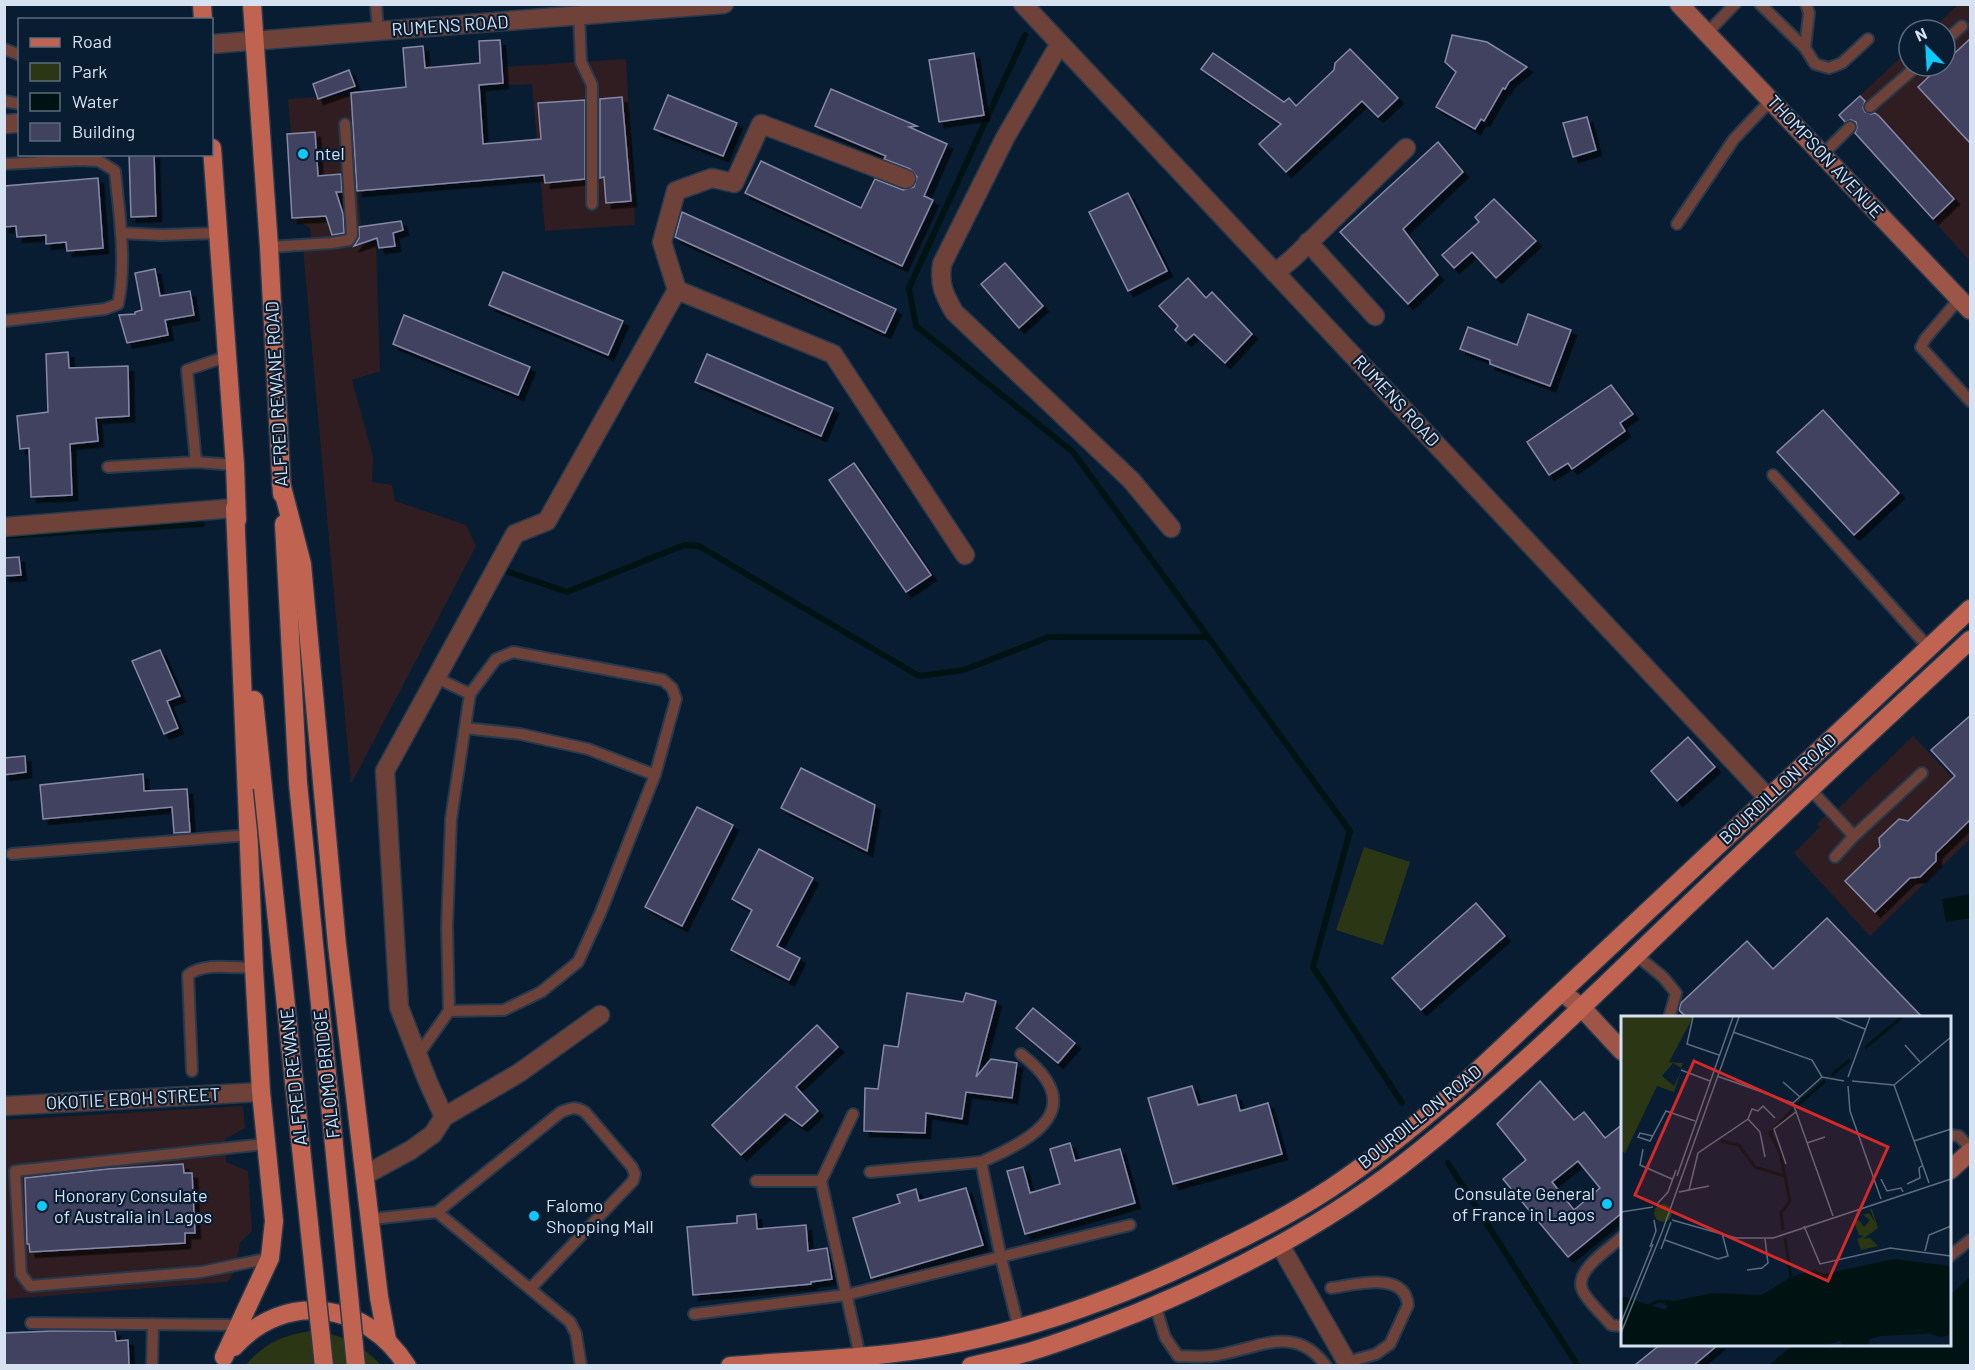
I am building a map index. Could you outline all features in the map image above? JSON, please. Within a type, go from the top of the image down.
[{"type":"main road","name":"ALFRED REWANE ROAD","points":[[252,4],[269,247],[298,783]]},
{"type":"main road","points":[[212,156],[225,357],[235,465],[254,968],[261,1092],[274,1221],[270,1258],[222,1361]]},
{"type":"main road","points":[[281,483],[302,564],[337,945],[379,1297],[387,1340]]},
{"type":"main road","name":"ALFRED REWANE","points":[[236,508],[324,1365]]},
{"type":"main road","name":"BOURDILLON ROAD","points":[[730,1365],[860,1356],[890,1359],[1018,1329],[1089,1306],[1167,1275],[1252,1233],[1330,1188],[1402,1137],[1457,1090],[1971,609]]},
{"type":"main road","name":"BOURDILLON ROAD","points":[[971,1365],[1032,1351],[1200,1286],[1280,1245],[1341,1208],[1415,1155],[1582,1008],[1810,789],[1971,640]]},
{"type":"main road","name":"FALOMO BRIDGE","points":[[298,783],[356,1365]]},
{"type":"main road","points":[[222,1361],[245,1334],[254,1328],[272,1318],[302,1310],[333,1311],[363,1322],[387,1340],[407,1365]]},
{"type":"street","name":"RUMENS ROAD","points":[[213,44],[724,4]]},
{"type":"street","name":"RUMENS ROAD","points":[[1023,4],[1059,45],[1768,798]]},
{"type":"street","name":"THOMPSON AVENUE","points":[[1679,4],[1965,304]]},
{"type":"street","points":[[1059,45],[1005,138],[942,264],[940,279],[944,294],[954,312],[1131,480],[1171,528]]},
{"type":"street","points":[[444,1117],[399,1007],[386,771],[515,534],[547,521],[677,290],[662,242],[676,191],[712,178],[734,183],[761,124],[906,179]]},
{"type":"street","points":[[1275,273],[1406,148]]},
{"type":"street","points":[[1308,242],[1375,316]]},
{"type":"street","points":[[677,290],[833,354],[966,555]]},
{"type":"street","points":[[4,527],[236,508]]},
{"type":"street","points":[[1563,993],[1582,1008],[1621,1049]]},
{"type":"street","points":[[365,1174],[419,1144],[433,1134],[444,1117],[519,1073],[600,1015]]},
{"type":"street","name":"OKOTIE EBOH STREET","points":[[4,1106],[261,1092]]},
{"type":"street","points":[[1951,1169],[1971,1150]]},
{"type":"street","points":[[1280,1245],[1348,1364]]},
{"type":"lane","points":[[376,4],[378,31]]},
{"type":"lane","points":[[1707,33],[1735,4]]},
{"type":"lane","points":[[1761,4],[1805,48],[1815,64],[1829,68],[1842,63],[1868,39]]},
{"type":"lane","points":[[1805,48],[1809,13],[1806,4]]},
{"type":"lane","points":[[579,16],[581,62],[592,85],[592,204]]},
{"type":"lane","points":[[1957,30],[1962,26]]},
{"type":"lane","points":[[1870,107],[1903,78]]},
{"type":"lane","points":[[1677,224],[1734,139],[1771,100]]},
{"type":"lane","points":[[269,247],[349,240],[352,235],[345,124]]},
{"type":"lane","points":[[1822,155],[1850,127]]},
{"type":"lane","points":[[4,164],[50,160],[99,161],[115,171],[121,233],[121,292],[118,304],[105,309],[4,321]]},
{"type":"lane","points":[[121,233],[162,235],[217,233]]},
{"type":"lane","points":[[1965,304],[1925,339],[1921,347],[1971,401]]},
{"type":"lane","points":[[196,462],[187,370],[225,357]]},
{"type":"lane","points":[[108,467],[196,462],[235,465]]},
{"type":"lane","points":[[1773,475],[1906,626],[1929,648]]},
{"type":"lane","points":[[418,1055],[449,1011],[447,926],[451,819],[470,694],[496,659],[513,652],[663,680],[672,688],[676,699],[655,775],[600,914],[578,962],[541,992],[504,1010],[449,1011]]},
{"type":"lane","points":[[437,678],[470,694]]},
{"type":"lane","points":[[465,729],[520,734],[588,749],[655,775]]},
{"type":"lane","points":[[1834,857],[1922,773]]},
{"type":"lane","points":[[1810,789],[1854,836]]},
{"type":"lane","points":[[12,854],[249,835]]},
{"type":"lane","points":[[1636,955],[1663,977],[1676,993],[1669,1016]]},
{"type":"lane","points":[[192,1071],[188,975],[194,970],[209,968],[254,968]]},
{"type":"lane","points":[[870,1172],[981,1162],[1013,1148],[1041,1128],[1053,1108],[1052,1088],[1039,1068],[1021,1054]]},
{"type":"lane","points":[[371,1219],[437,1212],[561,1112],[570,1108],[579,1108],[632,1167],[635,1174],[633,1181],[530,1288]]},
{"type":"lane","points":[[854,1114],[820,1181],[860,1356]]},
{"type":"lane","points":[[1951,1135],[1959,1136],[1971,1150]]},
{"type":"lane","points":[[266,1144],[15,1171],[21,1274],[30,1286],[201,1272],[270,1258]]},
{"type":"lane","points":[[981,1162],[1018,1329]]},
{"type":"lane","points":[[756,1181],[820,1181]]},
{"type":"lane","points":[[437,1212],[570,1322],[576,1334],[581,1365]]},
{"type":"lane","points":[[694,1314],[846,1295],[1130,1225]]},
{"type":"lane","points":[[1621,1239],[1584,1271],[1580,1280],[1582,1291],[1611,1325],[1621,1326]]},
{"type":"lane","points":[[1951,1255],[1971,1240]]},
{"type":"lane","points":[[1332,1288],[1380,1282],[1398,1287],[1408,1298],[1408,1305],[1390,1344],[1376,1354],[1348,1364]]},
{"type":"lane","points":[[1155,1305],[1166,1338],[1178,1356],[1211,1356],[1274,1341],[1297,1341],[1317,1353],[1326,1365]]},
{"type":"lane","points":[[31,1323],[240,1325]]},
{"type":"lane","points":[[152,1365],[153,1324]]},
{"type":"shaded area","points":[[1958,5],[1970,5],[1970,261],[1839,115],[1897,61],[1897,78],[1957,78],[1957,18],[1944,18]]},
{"type":"shaded area","points":[[626,59],[635,225],[545,231],[532,84],[506,85],[504,67]]},
{"type":"shaded area","points":[[351,95],[362,243],[376,243],[380,371],[352,380],[373,457],[372,482],[392,485],[395,501],[466,525],[476,546],[351,784],[303,248],[311,247],[310,228],[292,218],[287,134],[291,133],[288,99]]},
{"type":"shaded area","points":[[1913,736],[1970,796],[1970,839],[1870,936],[1794,853],[1820,827],[1817,824],[1829,812],[1832,815]]},
{"type":"shaded area","points":[[243,1106],[245,1128],[225,1139],[226,1162],[248,1171],[252,1231],[240,1242],[235,1271],[227,1282],[7,1299],[4,1267],[4,1120]]},
{"type":"green space","points":[[1364,847],[1410,862],[1383,945],[1336,930]]},
{"type":"green space","points":[[311,1331],[350,1341],[365,1350],[381,1365],[245,1366],[260,1351],[275,1341]]},
{"type":"water","points":[[1970,894],[1970,918],[1946,922],[1942,899]]},
{"type":"water","points":[[1970,1277],[1970,1365],[1769,1365],[1792,1346],[1951,1346],[1951,1294]]},
{"type":"building","points":[[1452,35],[1487,42],[1527,67],[1509,82],[1505,89],[1503,88],[1484,121],[1481,119],[1475,129],[1436,107],[1456,72],[1445,62]]},
{"type":"building","points":[[1971,38],[1971,144],[1918,87],[1927,78],[1957,78],[1957,51]]},
{"type":"building","points":[[500,40],[503,83],[479,85],[483,144],[541,139],[538,103],[585,100],[585,179],[545,183],[544,175],[357,191],[351,93],[406,87],[403,48],[423,46],[425,68],[480,63],[479,41]]},
{"type":"building","points":[[1350,49],[1398,98],[1378,117],[1362,101],[1286,172],[1259,144],[1281,124],[1201,69],[1213,53],[1284,102],[1289,98],[1296,106],[1334,70],[1335,63]]},
{"type":"building","points":[[974,53],[984,115],[939,122],[929,60]]},
{"type":"building","points":[[349,70],[355,86],[318,99],[313,84]]},
{"type":"building","points":[[831,89],[917,126],[909,127],[947,144],[924,196],[933,200],[902,266],[745,193],[761,161],[861,208],[875,179],[903,190],[914,187],[917,177],[910,169],[884,159],[886,156],[815,126]]},
{"type":"building","points":[[668,95],[737,123],[723,156],[654,129]]},
{"type":"building","points":[[1860,96],[1865,101],[1863,108],[1865,112],[1879,116],[1954,199],[1933,219],[1855,133],[1856,122],[1851,120],[1845,122],[1839,115]]},
{"type":"building","points":[[622,97],[631,201],[606,203],[604,177],[600,178],[600,99]]},
{"type":"building","points":[[1587,117],[1596,150],[1573,157],[1563,123]]},
{"type":"building","name":"ntel","points":[[315,132],[318,176],[341,174],[342,192],[336,192],[343,214],[344,233],[332,235],[326,216],[292,218],[287,134]]},
{"type":"building","points":[[1438,142],[1463,172],[1403,229],[1438,275],[1408,304],[1340,232]]},
{"type":"building","points":[[129,156],[154,156],[156,216],[131,217]]},
{"type":"building","points":[[98,178],[103,248],[67,251],[66,242],[46,244],[46,235],[17,237],[16,226],[4,227],[4,186]]},
{"type":"building","points":[[1128,193],[1167,271],[1128,291],[1089,212]]},
{"type":"building","points":[[1494,199],[1536,241],[1496,278],[1472,252],[1454,268],[1442,255],[1479,222],[1475,217]]},
{"type":"building","points":[[682,212],[896,309],[885,333],[675,237]]},
{"type":"building","points":[[401,221],[403,230],[393,233],[395,246],[379,248],[377,238],[354,246],[359,238],[359,227]]},
{"type":"building","points":[[1005,263],[1043,306],[1019,328],[981,284]]},
{"type":"building","points":[[155,269],[160,296],[190,291],[194,315],[165,320],[168,335],[127,343],[119,315],[135,314],[142,310],[135,273]]},
{"type":"building","points":[[503,272],[623,321],[608,355],[489,305]]},
{"type":"building","points":[[1188,278],[1206,298],[1212,292],[1252,334],[1225,363],[1194,334],[1186,341],[1175,330],[1178,326],[1159,306]]},
{"type":"building","points":[[1528,314],[1571,330],[1550,386],[1490,364],[1490,360],[1460,349],[1468,327],[1517,345]]},
{"type":"building","points":[[404,315],[530,367],[518,395],[393,344]]},
{"type":"building","points":[[68,352],[69,368],[128,366],[129,416],[96,418],[98,441],[70,444],[72,495],[31,497],[29,448],[20,449],[17,416],[48,412],[46,354]]},
{"type":"building","points":[[707,354],[833,408],[821,436],[695,382]]},
{"type":"building","points":[[1611,385],[1633,414],[1620,423],[1625,431],[1572,469],[1568,463],[1549,475],[1527,442]]},
{"type":"building","points":[[1823,410],[1899,493],[1854,535],[1777,452]]},
{"type":"building","points":[[854,463],[931,575],[906,592],[829,480]]},
{"type":"building","points":[[19,557],[21,575],[4,576],[4,558]]},
{"type":"building","points":[[160,650],[180,696],[167,701],[178,728],[164,734],[132,661]]},
{"type":"building","points":[[1971,715],[1971,819],[1936,853],[1936,861],[1920,877],[1910,878],[1875,912],[1845,881],[1880,847],[1879,838],[1899,819],[1908,821],[1955,776],[1931,750]]},
{"type":"building","points":[[1688,737],[1715,767],[1677,801],[1651,771]]},
{"type":"building","points":[[25,756],[26,772],[4,775],[4,758]]},
{"type":"building","points":[[801,768],[875,805],[867,851],[781,808]]},
{"type":"building","points":[[143,774],[144,791],[187,789],[190,832],[174,833],[172,807],[43,819],[40,785]]},
{"type":"building","points":[[697,807],[733,825],[682,926],[645,907]]},
{"type":"building","points":[[759,849],[813,878],[777,946],[800,958],[789,980],[731,950],[752,910],[732,899]]},
{"type":"building","points":[[1476,903],[1505,936],[1421,1010],[1392,978]]},
{"type":"building","points":[[1827,918],[1921,1016],[1685,1016],[1679,1010],[1681,1003],[1747,941],[1773,969]]},
{"type":"building","points":[[907,993],[963,1002],[966,993],[996,1001],[976,1077],[991,1059],[1017,1063],[1012,1098],[966,1092],[962,1119],[926,1113],[925,1133],[864,1131],[865,1088],[878,1089],[884,1045],[898,1047]]},
{"type":"building","points":[[1033,1008],[1075,1043],[1058,1063],[1016,1028]]},
{"type":"building","points":[[817,1025],[838,1047],[796,1087],[818,1111],[802,1126],[785,1114],[741,1155],[712,1125]]},
{"type":"building","points":[[1540,1081],[1574,1120],[1584,1112],[1605,1138],[1621,1126],[1621,1214],[1568,1257],[1503,1179],[1526,1160],[1497,1124]],"holes":[[[1578,1161],[1600,1188],[1574,1210],[1552,1182]]]},
{"type":"building","points":[[1192,1086],[1198,1105],[1236,1095],[1240,1111],[1268,1103],[1282,1154],[1173,1184],[1148,1098]]},
{"type":"building","points":[[1070,1143],[1075,1161],[1120,1149],[1135,1203],[1025,1234],[1007,1171],[1023,1167],[1030,1193],[1060,1184],[1050,1149]]},
{"type":"building","points":[[183,1164],[184,1173],[192,1173],[195,1233],[185,1233],[185,1243],[30,1252],[29,1244],[27,1244],[25,1178]]},
{"type":"building","points":[[966,1188],[983,1245],[871,1278],[853,1218],[900,1203],[897,1195],[916,1189],[919,1201]]},
{"type":"building","points":[[756,1214],[757,1229],[806,1225],[808,1251],[827,1248],[832,1279],[811,1282],[811,1284],[693,1295],[687,1227],[737,1223],[737,1216]]},
{"type":"building","points":[[115,1331],[116,1341],[128,1340],[129,1365],[4,1365],[4,1333]]},
{"type":"building","points":[[1659,1346],[1717,1346],[1694,1365],[1635,1365]]},
{"type":"waterway","points":[[1025,35],[909,288],[916,326],[1073,452],[1350,831],[1313,967],[1402,1103]]},
{"type":"waterway","points":[[4,536],[202,524]]},
{"type":"waterway","points":[[497,568],[567,592],[684,545],[699,546],[919,676],[964,670],[1049,637],[1208,637]]},
{"type":"waterway","points":[[1448,1163],[1578,1366]]},
{"type":"place","name":"ntel","points":[[303,154]]},
{"type":"place","name":"Consulate General of France in Lagos","points":[[1607,1204]]},
{"type":"place","name":"Honorary Consulate of Australia in Lagos","points":[[42,1206]]},
{"type":"place","name":"Falomo Shopping Mall","points":[[534,1216]]}]
